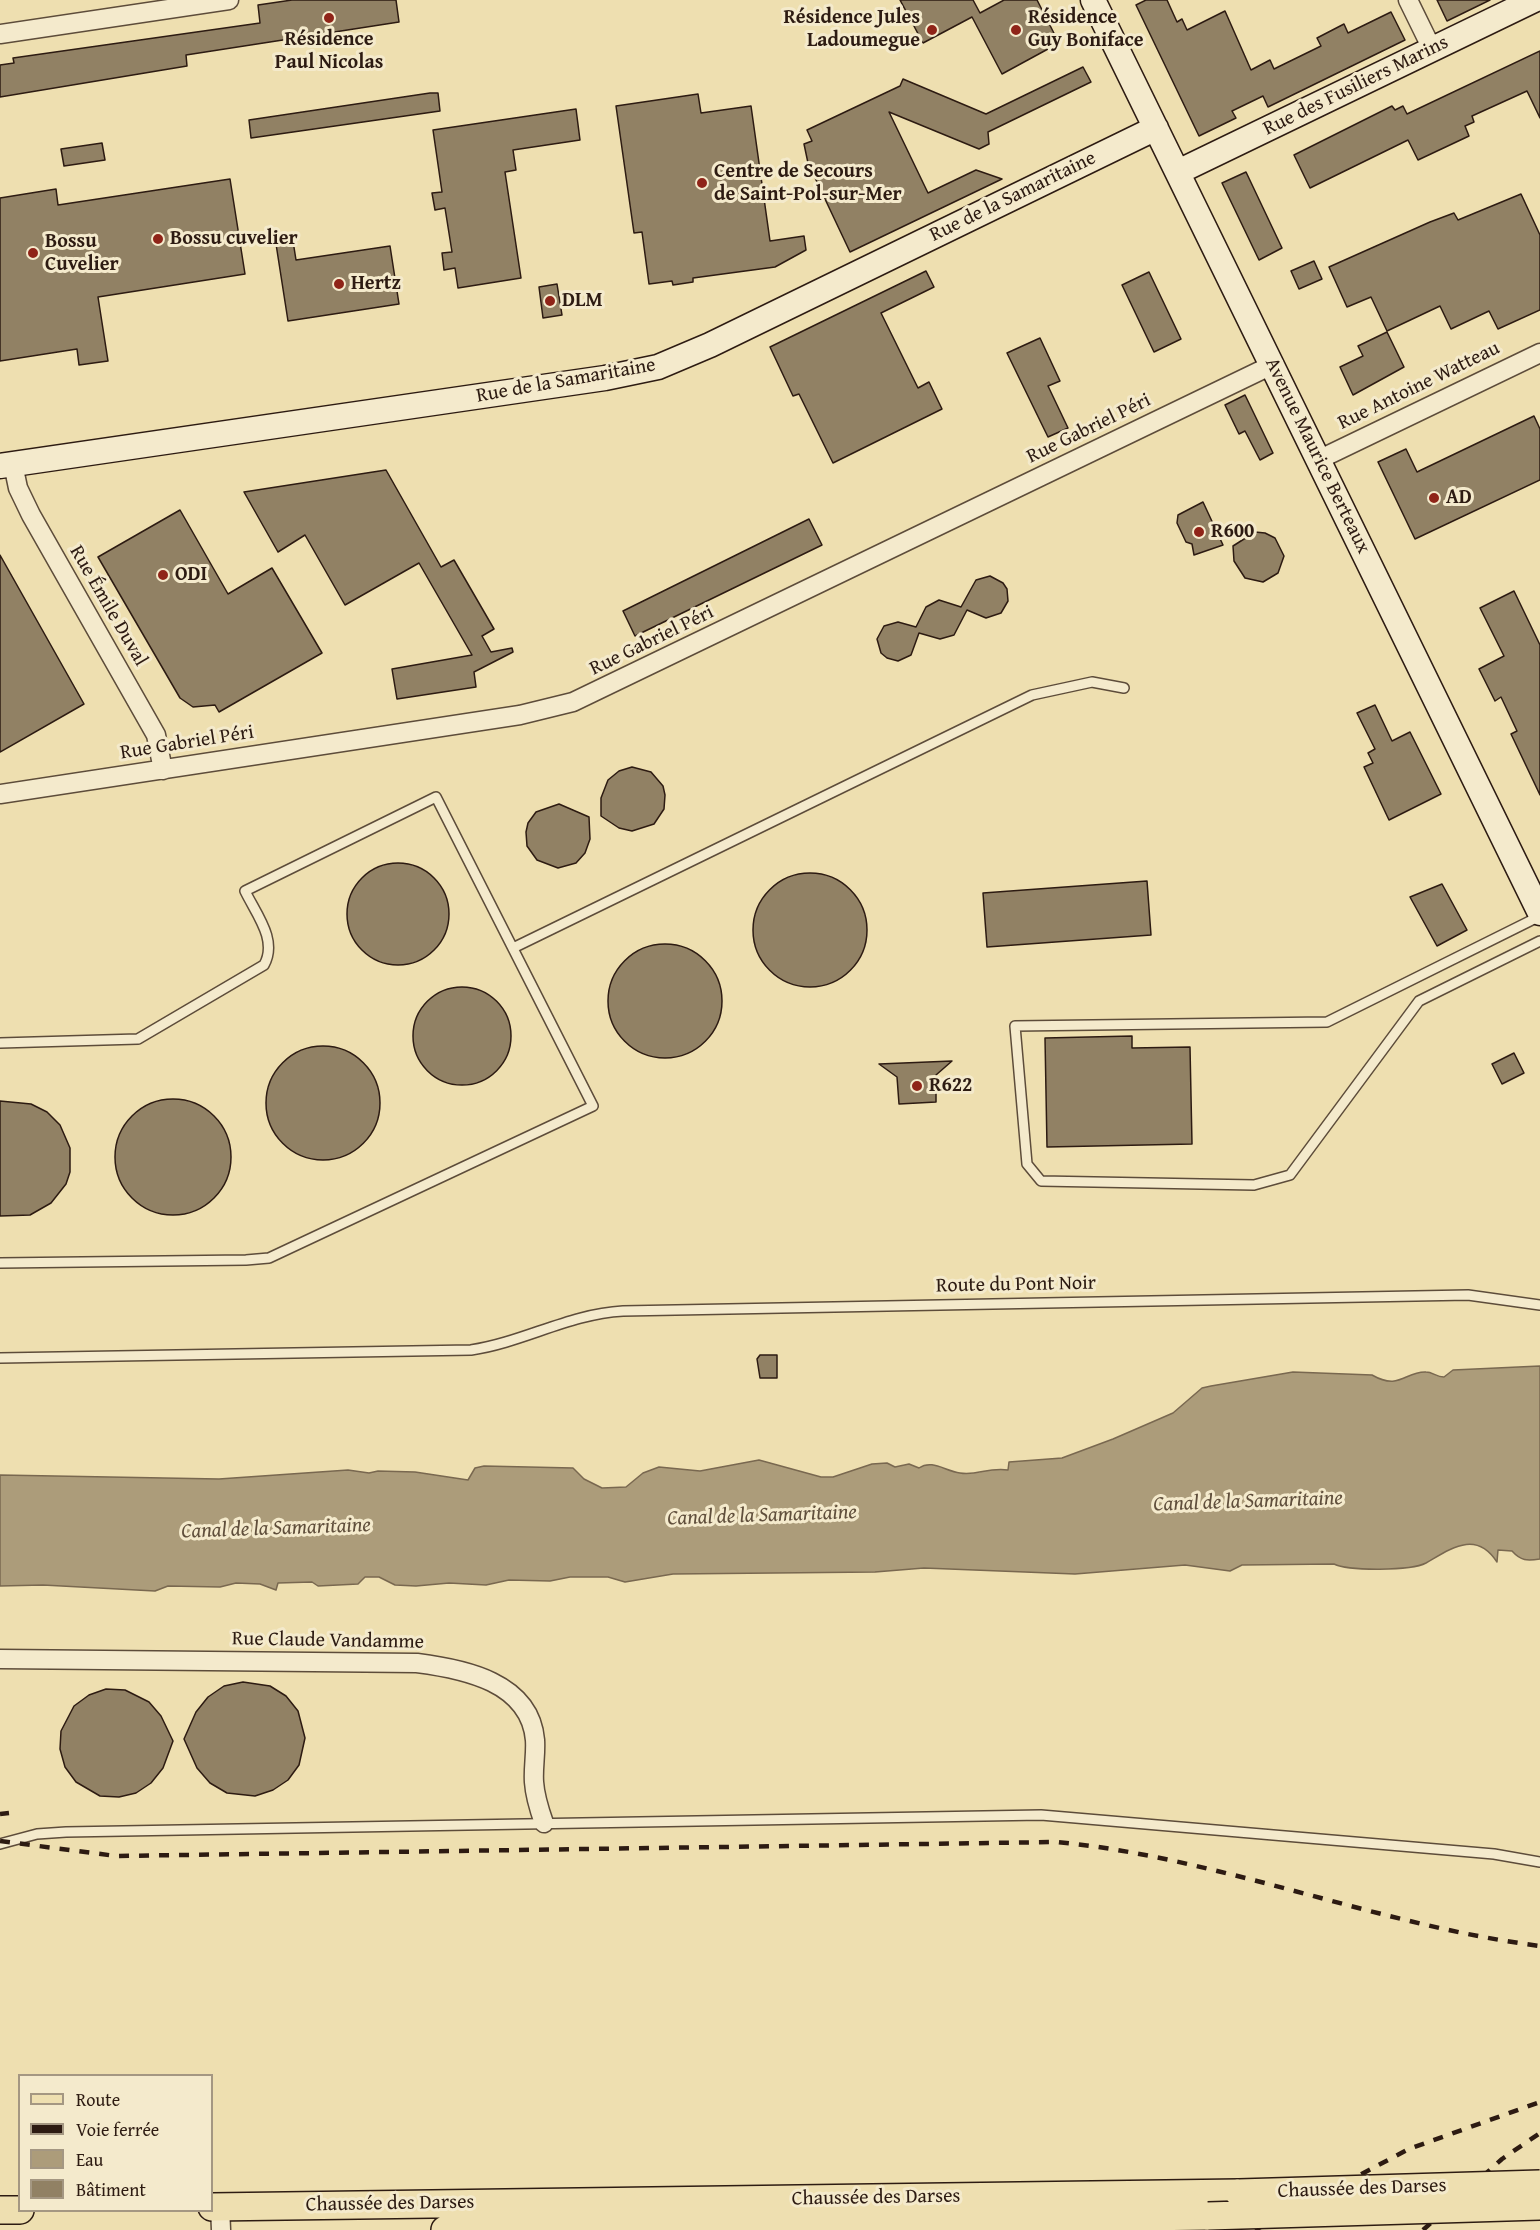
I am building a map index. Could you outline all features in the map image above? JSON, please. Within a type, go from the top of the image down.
[{"type":"main road","name":"Chaussée des Darses","points":[[218,2214],[1239,2193],[1540,2184]]},
{"type":"main road","name":"Chaussée des Darses","points":[[445,2230],[567,2225],[1208,2216],[1540,2206]]},
{"type":"main road","points":[[0,2210],[18,2210]]},
{"type":"street","points":[[0,34],[116,8],[229,0]]},
{"type":"street","name":"Avenue Maurice Berteaux","points":[[1093,0],[1540,914]]},
{"type":"street","points":[[1408,0],[1432,49]]},
{"type":"street","name":"Rue des Fusiliers Marins","points":[[1178,172],[1534,0]]},
{"type":"street","name":"Rue de la Samaritaine","points":[[7,465],[605,378],[658,367],[710,345],[1156,128]]},
{"type":"street","name":"Rue Antoine Watteau","points":[[1318,460],[1540,353]]},
{"type":"street","name":"Rue Gabriel Péri","points":[[0,794],[520,715],[585,698],[1272,365]]},
{"type":"street","name":"Rue Émile Duval","points":[[7,465],[25,505],[156,735],[163,770]]},
{"type":"street","name":"Rue Claude Vandamme","points":[[0,1659],[417,1664],[470,1673],[497,1684],[510,1693],[531,1722],[535,1742],[535,1791],[544,1823]]},
{"type":"lane","points":[[513,948],[1032,695],[1092,682],[1124,688]]},
{"type":"lane","points":[[0,1043],[129,1041],[146,1037],[264,965],[269,952],[269,941],[244,891],[436,797],[593,1106],[269,1258],[0,1263]]},
{"type":"lane","points":[[1540,914],[1327,1022],[1015,1026],[1027,1164],[1041,1181],[1254,1185],[1290,1176],[1419,1001],[1540,941]]},
{"type":"lane","name":"Route du Pont Noir","points":[[0,1358],[457,1351],[498,1346],[571,1320],[622,1311],[1468,1295],[1540,1305]]},
{"type":"lane","points":[[0,1844],[37,1834],[66,1832],[1060,1815],[1494,1854],[1540,1862]]},
{"type":"water","name":"Canal de la Samaritaine","points":[[1540,1366],[1540,1559],[1524,1559],[1512,1551],[1498,1550],[1497,1562],[1489,1552],[1472,1544],[1454,1548],[1418,1566],[1380,1569],[1352,1568],[1334,1564],[1242,1565],[1230,1571],[1185,1565],[1075,1574],[924,1568],[875,1572],[673,1574],[625,1582],[608,1577],[570,1577],[550,1581],[509,1580],[486,1585],[449,1583],[416,1586],[395,1585],[379,1577],[365,1577],[358,1584],[318,1586],[312,1582],[278,1583],[276,1590],[260,1584],[236,1583],[220,1587],[168,1586],[155,1591],[43,1585],[0,1586],[0,1475],[219,1479],[348,1470],[369,1473],[378,1471],[415,1472],[468,1480],[475,1468],[484,1466],[573,1468],[584,1479],[602,1488],[626,1487],[643,1473],[659,1467],[700,1471],[759,1460],[821,1477],[833,1477],[872,1464],[887,1463],[895,1467],[909,1464],[919,1468],[934,1465],[966,1474],[1008,1470],[1009,1462],[1062,1458],[1173,1413],[1202,1388],[1211,1386],[1293,1372],[1372,1375],[1396,1381],[1419,1372],[1444,1377],[1453,1370]]},
{"type":"building","points":[[292,0],[396,0],[399,22],[186,55],[187,66],[0,97],[0,65],[14,63],[13,58],[260,23],[258,5]]},
{"type":"building","name":"Résidence Guy Boniface","points":[[900,0],[973,0],[980,13],[1004,0],[1037,0],[1059,43],[1002,74],[972,17],[923,43]]},
{"type":"building","points":[[1146,0],[1167,0],[1177,22],[1182,19],[1187,30],[1225,11],[1251,70],[1270,60],[1274,69],[1321,46],[1317,38],[1344,24],[1348,33],[1391,12],[1405,40],[1268,107],[1263,96],[1232,111],[1236,118],[1199,136],[1136,5]]},
{"type":"building","points":[[1437,0],[1490,0],[1447,21]]},
{"type":"building","points":[[1540,51],[1540,118],[1527,91],[1472,116],[1474,122],[1465,126],[1469,136],[1418,160],[1408,140],[1310,188],[1294,155],[1392,106],[1395,110],[1403,106],[1407,114]]},
{"type":"building","points":[[1083,67],[1091,82],[988,132],[989,144],[979,149],[889,112],[928,193],[976,170],[1002,179],[850,252],[808,163],[804,144],[812,141],[807,130],[900,86],[903,79],[986,114]]},
{"type":"building","points":[[438,93],[440,111],[251,138],[249,120]]},
{"type":"building","points":[[698,94],[701,113],[751,106],[770,241],[804,236],[806,250],[775,267],[693,278],[693,282],[673,285],[672,281],[649,284],[642,232],[634,233],[616,106]]},
{"type":"building","points":[[576,109],[580,140],[513,150],[516,170],[505,172],[521,278],[458,288],[455,268],[444,270],[442,253],[452,252],[445,208],[435,210],[432,193],[442,192],[433,130]]},
{"type":"building","points":[[102,143],[105,160],[64,166],[61,149]]},
{"type":"building","points":[[1246,172],[1282,248],[1259,260],[1222,183]]},
{"type":"building","points":[[230,179],[245,274],[98,297],[108,361],[79,365],[77,349],[0,361],[0,198],[56,189],[58,205]]},
{"type":"building","points":[[1521,194],[1540,235],[1540,310],[1498,329],[1489,311],[1451,329],[1440,306],[1387,331],[1371,297],[1347,307],[1329,267],[1430,222],[1454,213],[1458,220]]},
{"type":"building","name":"Hertz","points":[[293,241],[296,260],[390,246],[399,304],[288,321],[276,244]]},
{"type":"building","points":[[1314,261],[1322,279],[1299,289],[1291,271]]},
{"type":"building","points":[[926,271],[934,287],[881,313],[918,388],[929,382],[942,409],[833,463],[799,394],[793,396],[770,347]]},
{"type":"building","points":[[1149,272],[1181,339],[1154,352],[1122,285]]},
{"type":"building","name":"DLM","points":[[557,284],[562,315],[543,318],[539,287]]},
{"type":"building","points":[[1387,332],[1404,367],[1353,395],[1340,367],[1363,356],[1358,346]]},
{"type":"building","points":[[1040,338],[1060,381],[1048,386],[1068,428],[1048,437],[1007,353]]},
{"type":"building","points":[[1245,395],[1273,453],[1260,460],[1245,431],[1239,434],[1225,405]]},
{"type":"building","points":[[1534,416],[1540,429],[1540,480],[1415,539],[1378,462],[1406,449],[1417,472]]},
{"type":"building","points":[[386,470],[441,567],[454,560],[494,629],[482,636],[491,652],[512,648],[513,652],[474,672],[476,687],[397,699],[392,669],[472,655],[419,563],[345,605],[305,535],[278,552],[244,492]]},
{"type":"building","name":"R600","points":[[1203,502],[1223,545],[1194,555],[1192,544],[1186,542],[1177,523],[1178,515]]},
{"type":"building","points":[[180,510],[228,594],[272,568],[322,653],[219,712],[215,705],[193,707],[180,698],[98,557]]},
{"type":"building","points":[[809,519],[822,545],[635,636],[623,611]]},
{"type":"building","points":[[1255,532],[1265,533],[1275,538],[1284,556],[1278,573],[1263,582],[1245,578],[1234,561],[1233,546]]},
{"type":"building","points":[[0,555],[84,704],[0,752]]},
{"type":"building","points":[[990,576],[1003,583],[1007,589],[1008,601],[1001,613],[986,618],[967,610],[954,635],[940,639],[919,633],[911,655],[898,661],[887,658],[881,653],[877,639],[884,626],[898,622],[916,627],[926,607],[939,600],[961,607],[976,580]]},
{"type":"building","points":[[1514,591],[1540,645],[1540,795],[1511,734],[1517,731],[1501,697],[1495,701],[1479,669],[1504,656],[1480,608]]},
{"type":"building","points":[[1375,705],[1392,741],[1410,732],[1441,794],[1389,820],[1364,767],[1373,763],[1368,753],[1375,749],[1357,713]]},
{"type":"building","points":[[632,767],[651,772],[663,786],[665,795],[664,809],[654,824],[632,831],[619,828],[601,816],[601,798],[608,780],[619,771]]},
{"type":"building","points":[[559,804],[589,817],[590,839],[585,853],[576,863],[558,868],[537,860],[527,846],[526,832],[528,823],[536,812]]},
{"type":"building","points":[[398,863],[427,871],[441,885],[449,914],[441,943],[427,957],[398,965],[369,957],[355,943],[347,914],[355,885],[369,871]]},
{"type":"building","points":[[810,873],[832,877],[850,890],[863,908],[867,930],[863,952],[850,970],[832,983],[810,987],[788,983],[770,970],[757,952],[753,930],[757,908],[770,890],[788,877]]},
{"type":"building","points":[[1147,881],[1151,935],[987,947],[983,893]]},
{"type":"building","points":[[1442,884],[1467,930],[1437,946],[1410,897]]},
{"type":"building","points":[[665,944],[687,948],[705,961],[718,979],[722,1001],[718,1023],[705,1041],[687,1054],[665,1058],[643,1054],[625,1041],[612,1023],[608,1001],[612,979],[625,961],[643,948]]},
{"type":"building","points":[[462,987],[481,990],[497,1001],[508,1017],[511,1036],[508,1055],[497,1071],[481,1082],[462,1085],[443,1082],[427,1071],[416,1055],[413,1036],[416,1017],[427,1001],[443,990]]},
{"type":"building","points":[[1132,1036],[1132,1048],[1190,1047],[1192,1144],[1047,1147],[1045,1038]]},
{"type":"building","points":[[323,1046],[345,1050],[363,1063],[376,1081],[380,1103],[376,1125],[363,1143],[345,1156],[323,1160],[301,1156],[283,1143],[270,1125],[266,1103],[270,1081],[283,1063],[301,1050]]},
{"type":"building","points":[[1514,1053],[1524,1073],[1502,1084],[1492,1064]]},
{"type":"building","name":"R622","points":[[952,1061],[936,1075],[936,1102],[899,1104],[897,1077],[879,1064]]},
{"type":"building","points":[[173,1099],[195,1103],[214,1116],[227,1135],[231,1157],[227,1179],[214,1198],[195,1211],[173,1215],[151,1211],[132,1198],[119,1179],[115,1157],[119,1135],[132,1116],[151,1103]]},
{"type":"building","points":[[0,1101],[31,1104],[47,1112],[60,1125],[70,1148],[70,1172],[66,1184],[51,1203],[30,1215],[0,1216]]},
{"type":"building","points":[[760,1355],[777,1355],[777,1378],[760,1378],[757,1359]]},
{"type":"building","points":[[243,1682],[270,1686],[286,1696],[298,1711],[305,1738],[299,1765],[288,1780],[273,1790],[255,1796],[227,1793],[210,1783],[197,1768],[184,1739],[196,1712],[208,1697],[224,1686]]},
{"type":"building","points":[[106,1689],[125,1690],[149,1702],[161,1716],[173,1741],[163,1768],[151,1783],[136,1793],[119,1797],[100,1796],[76,1782],[65,1767],[60,1749],[61,1731],[74,1706],[89,1695]]},
{"type":"railway","points":[[0,1814],[9,1813]]},
{"type":"railway","points":[[0,1841],[116,1856],[1057,1842],[1118,1850],[1179,1862],[1419,1923],[1540,1946]]},
{"type":"railway","points":[[1255,2230],[1409,2149],[1540,2102]]},
{"type":"railway","points":[[1423,2230],[1502,2159],[1540,2133]]},
{"type":"place","name":"Résidence Paul Nicolas","points":[[329,18]]},
{"type":"place","name":"Résidence Jules Ladoumegue","points":[[932,30]]},
{"type":"place","name":"Résidence Guy Boniface","points":[[1016,30]]},
{"type":"place","name":"Centre de Secours de Saint-Pol-sur-Mer","points":[[702,183]]},
{"type":"place","name":"Bossu cuvelier","points":[[158,239]]},
{"type":"place","name":"Bossu Cuvelier","points":[[33,253]]},
{"type":"place","name":"Hertz","points":[[339,284]]},
{"type":"place","name":"DLM","points":[[550,301]]},
{"type":"place","name":"AD","points":[[1434,498]]},
{"type":"place","name":"R600","points":[[1199,532]]},
{"type":"place","name":"ODI","points":[[163,575]]},
{"type":"place","name":"R622","points":[[917,1086]]}]
